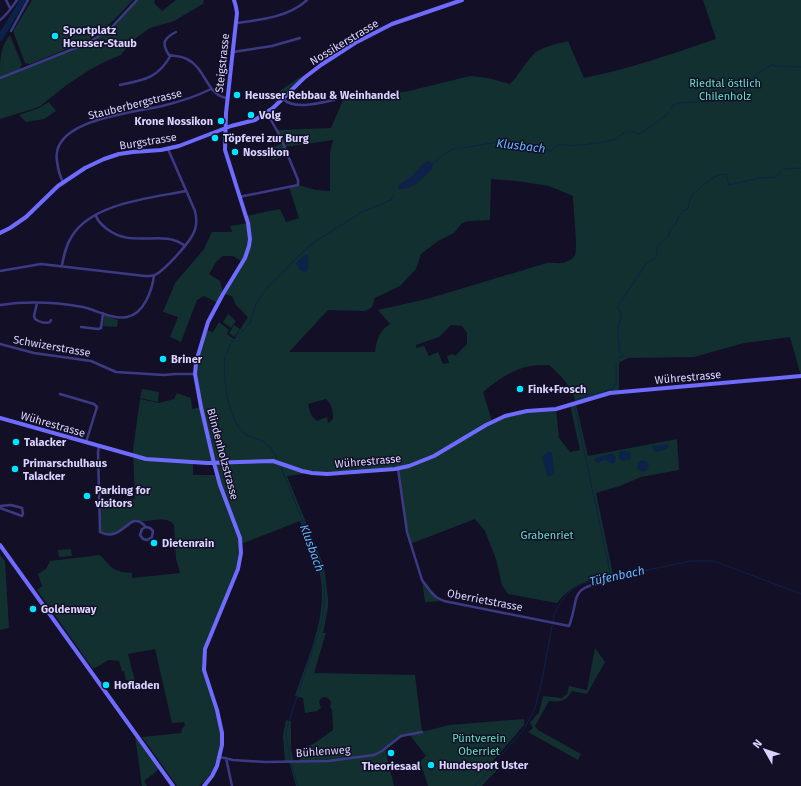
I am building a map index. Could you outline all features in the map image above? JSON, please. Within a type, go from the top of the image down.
[{"type":"street","points":[[6,0],[10,8]]},
{"type":"street","points":[[0,20],[6,15],[17,0]]},
{"type":"street","points":[[11,31],[28,0]]},
{"type":"street","points":[[0,78],[88,43],[111,28],[137,0]]},
{"type":"street","name":"Steigstrasse","points":[[226,128],[236,23],[236,7],[234,0]]},
{"type":"street","points":[[236,23],[280,15],[294,10],[307,0]]},
{"type":"street","name":"Nossikerstrasse","points":[[226,128],[254,120],[267,113],[320,65],[366,37],[404,20],[462,0]]},
{"type":"street","points":[[176,32],[168,37],[164,44],[169,55],[186,58],[193,62],[211,89],[219,96],[228,98]]},
{"type":"street","points":[[233,52],[272,46],[300,38]]},
{"type":"street","points":[[120,85],[147,79],[156,74],[164,67],[171,55]]},
{"type":"street","name":"Stauberbergstrasse","points":[[63,182],[59,173],[56,159],[57,150],[61,141],[74,130],[97,120],[192,98],[211,89]]},
{"type":"street","points":[[283,99],[288,103],[298,104],[316,104],[334,100]]},
{"type":"street","points":[[239,196],[298,185],[298,180],[280,136],[267,113]]},
{"type":"street","name":"Burgstrasse","points":[[0,233],[26,217],[63,182],[85,168],[108,158],[133,152],[168,149],[226,128]]},
{"type":"street","name":"Blindenholzstrasse","points":[[204,786],[215,771],[220,757],[222,733],[215,702],[204,670],[204,656],[207,641],[238,569],[241,553],[241,544],[220,485],[214,463],[195,374],[196,362],[210,318],[243,262],[249,246],[250,231],[226,157],[226,128]]},
{"type":"street","points":[[0,271],[41,264],[62,265],[145,276],[154,275],[166,267],[193,235],[196,219],[196,211],[168,149]]},
{"type":"street","points":[[62,265],[64,252],[72,235],[86,222],[96,216],[114,206],[136,200],[186,191]]},
{"type":"street","points":[[96,216],[98,221],[104,227],[122,237],[131,239],[169,239],[180,242],[184,245]]},
{"type":"street","points":[[0,304],[22,302],[57,303],[77,306],[123,318],[137,313],[146,301],[154,275]]},
{"type":"street","points":[[37,303],[34,316],[35,319],[48,323],[51,320]]},
{"type":"street","points":[[81,327],[100,328],[103,314]]},
{"type":"street","name":"Schwizerstrasse","points":[[0,344],[34,353],[91,361],[116,372],[164,375],[195,374]]},
{"type":"street","name":"Wührestrasse","points":[[0,418],[146,459],[214,463],[273,461],[302,471],[327,474],[398,468],[425,460],[492,421],[519,412],[556,409],[619,392],[801,376]]},
{"type":"street","points":[[60,394],[94,404],[97,407],[86,442]]},
{"type":"street","points":[[99,446],[100,532],[107,535],[116,534],[128,524],[136,521],[142,522],[146,527],[150,528],[153,533],[151,539],[147,540],[141,537],[140,533],[142,529],[146,527]]},
{"type":"street","name":"Oberrietstrasse","points":[[398,468],[407,532],[422,580],[431,592],[444,601],[569,626],[576,598],[580,590],[591,585],[606,582]]},
{"type":"street","points":[[11,505],[22,508],[22,516],[0,507],[11,505]]},
{"type":"street","points":[[0,545],[172,786]]},
{"type":"street","name":"Bühlenweg","points":[[220,757],[233,760],[265,762],[323,761],[371,755],[382,750],[401,736],[422,732]]},
{"type":"street","points":[[226,758],[232,786]]},
{"type":"green space","name":"Sportplatz Heusser-Staub","points":[[32,0],[133,0],[114,20],[89,40],[30,64],[25,63],[13,31]]},
{"type":"green space","points":[[137,0],[155,0],[154,3],[162,11],[176,0],[204,0],[203,4],[174,21],[150,28],[131,42],[121,55],[88,71],[68,84],[39,107],[0,119],[0,78],[88,43],[111,28]]},
{"type":"green space","points":[[703,0],[801,0],[801,376],[790,337],[744,343],[694,357],[628,358],[620,362],[619,392],[576,404],[588,456],[677,439],[679,470],[641,477],[620,486],[596,493],[613,574],[582,583],[569,591],[557,603],[508,594],[502,585],[496,559],[485,531],[475,519],[410,544],[398,468],[287,476],[323,564],[325,573],[328,608],[323,633],[326,633],[314,673],[415,675],[422,732],[449,725],[524,719],[524,725],[492,762],[496,771],[482,786],[428,786],[420,761],[426,756],[409,734],[401,736],[385,748],[394,786],[296,786],[289,761],[285,762],[283,735],[286,720],[291,721],[291,749],[294,761],[298,761],[307,751],[308,746],[315,743],[333,730],[332,710],[330,707],[331,702],[329,699],[325,697],[321,698],[319,702],[321,708],[317,711],[305,713],[303,698],[295,696],[316,634],[322,602],[322,586],[319,570],[311,545],[300,521],[241,544],[240,560],[207,641],[203,663],[222,733],[218,757],[213,770],[206,780],[199,786],[177,786],[142,737],[181,733],[185,725],[184,722],[172,723],[155,649],[128,654],[135,681],[126,680],[124,671],[122,671],[119,661],[109,660],[93,669],[37,590],[42,586],[38,574],[46,569],[50,561],[100,555],[113,568],[121,572],[132,573],[132,578],[180,573],[176,559],[174,525],[171,522],[162,519],[136,521],[115,534],[106,534],[100,532],[99,501],[135,499],[133,450],[140,399],[159,403],[174,399],[177,393],[191,398],[192,409],[201,407],[195,374],[206,330],[213,332],[219,322],[229,330],[227,334],[234,339],[248,317],[236,305],[232,296],[223,294],[218,303],[204,296],[197,300],[181,342],[170,337],[178,317],[163,312],[175,283],[204,249],[212,232],[232,232],[230,226],[248,223],[246,216],[280,209],[286,222],[299,218],[289,187],[298,185],[316,190],[330,191],[330,152],[333,140],[285,147],[288,155],[272,160],[269,149],[283,143],[277,130],[331,128],[344,98],[370,93],[397,93],[409,91],[470,76],[488,78],[510,84],[528,60],[538,51],[548,46],[568,41],[584,78],[634,66],[716,39]],"holes":[[[491,179],[549,186],[573,196],[576,236],[575,255],[565,262],[547,263],[427,299],[378,310],[390,324],[379,336],[375,352],[289,352],[328,310],[365,311],[372,307],[375,298],[400,286],[416,269],[421,254],[438,241],[454,233],[462,223],[469,221],[490,220]],[[223,256],[233,256],[243,262],[223,293],[220,281],[209,274],[216,262]],[[451,325],[462,326],[467,333],[467,344],[455,356],[453,354],[447,356],[449,363],[443,364],[438,352],[429,356],[424,346],[416,348],[416,345],[439,337]],[[537,365],[549,365],[562,377],[572,392],[576,403],[570,405],[580,450],[570,452],[559,438],[556,409],[505,416],[492,421],[483,392],[498,380],[514,371]],[[326,399],[330,403],[333,419],[328,423],[327,417],[317,421],[311,415],[308,404]],[[193,463],[214,463],[217,475],[193,475]]]},
{"type":"green space","points":[[10,35],[22,65],[19,70],[0,77],[2,49]]},
{"type":"green space","points":[[300,77],[301,78],[275,102],[273,102],[275,101],[277,93]]},
{"type":"green space","points":[[49,102],[56,111],[44,119],[26,122],[19,115],[39,108]]},
{"type":"green space","points":[[228,314],[236,321],[231,328],[223,322]]},
{"type":"green space","points":[[104,315],[118,320],[117,327],[103,326]]},
{"type":"green space","points":[[234,325],[240,329],[234,337],[229,333]]},
{"type":"green space","points":[[142,389],[159,392],[158,402],[140,398]]},
{"type":"green space","points":[[71,549],[72,556],[59,557],[58,550]]},
{"type":"green space","points":[[0,555],[5,561],[9,628],[0,630]]},
{"type":"green space","points":[[422,580],[431,592],[444,601],[425,602]]},
{"type":"green space","points":[[595,648],[605,662],[587,694],[572,691],[563,700],[549,701],[535,726],[538,730],[581,754],[578,760],[528,732],[533,728],[530,723],[539,712],[543,696],[562,698],[567,694],[569,686],[587,690]]},
{"type":"green space","points":[[135,736],[158,768],[157,771],[144,781],[147,786],[142,786]]},
{"type":"water","points":[[428,161],[433,164],[432,169],[425,176],[413,186],[398,189],[399,185],[411,177]]},
{"type":"water","points":[[305,255],[308,255],[309,258],[308,270],[305,272],[300,270],[296,263]]},
{"type":"water","points":[[668,444],[669,447],[662,451],[655,452],[652,448],[652,446]]},
{"type":"water","points":[[549,451],[552,453],[554,473],[548,477],[542,458]]},
{"type":"water","points":[[619,452],[630,452],[631,459],[623,461],[619,459]]},
{"type":"water","points":[[613,453],[616,458],[613,464],[605,460],[597,463],[594,459],[602,456]]},
{"type":"water","points":[[643,460],[647,462],[649,466],[647,470],[643,472],[639,470],[637,466],[639,462]]},
{"type":"waterway","points":[[0,38],[23,0]]},
{"type":"waterway","name":"Klusbach","points":[[671,110],[673,105],[678,103],[714,101],[731,95],[754,76],[773,64],[774,66],[801,67]]},
{"type":"waterway","name":"Klusbach","points":[[432,164],[446,153],[454,149],[498,142],[551,151],[559,144],[593,144],[614,139],[626,132],[640,134],[669,113]]},
{"type":"waterway","points":[[784,169],[801,168]]},
{"type":"waterway","points":[[618,358],[622,357],[623,355],[619,351],[618,328],[621,311],[618,310],[618,306],[646,264],[657,256],[657,247],[670,235],[669,232],[679,216],[684,210],[687,210],[690,199],[693,195],[709,181],[722,174],[726,175],[729,185],[759,178],[776,177],[781,171]]},
{"type":"waterway","name":"Klusbach","points":[[226,354],[231,343],[250,323],[256,304],[270,284],[285,271],[291,263],[313,243],[362,212],[391,200],[393,196]]},
{"type":"waterway","name":"Klusbach","points":[[225,357],[227,397],[238,426],[244,433],[266,443],[272,449],[277,459]]},
{"type":"waterway","points":[[577,399],[612,389],[616,383],[616,364]]},
{"type":"waterway","points":[[575,408],[610,572]]},
{"type":"waterway","name":"Klusbach","points":[[281,466],[322,569],[325,601],[319,632]]},
{"type":"waterway","name":"Tüfenbach","points":[[475,786],[524,729],[532,714],[536,705],[543,675],[554,615],[566,595],[574,588],[584,583],[691,561],[714,561],[801,594]]},
{"type":"waterway","name":"Klusbach","points":[[290,759],[286,733],[287,727],[318,634]]},
{"type":"waterway","name":"Klusbach","points":[[291,763],[298,786]]},
{"type":"place","name":"Sportplatz Heusser-Staub","points":[[55,36]]},
{"type":"place","name":"Heusser Rebbau & Weinhandel","points":[[237,95]]},
{"type":"place","name":"Volg","points":[[251,115]]},
{"type":"place","name":"Krone Nossikon","points":[[221,121]]},
{"type":"place","name":"Töpferei zur Burg","points":[[215,138]]},
{"type":"place","name":"Nossikon","points":[[235,152]]},
{"type":"place","name":"Briner","points":[[163,359]]},
{"type":"place","name":"Fink+Frosch","points":[[520,389]]},
{"type":"place","name":"Talacker","points":[[16,442]]},
{"type":"place","name":"Primarschulhaus Talacker","points":[[15,469]]},
{"type":"place","name":"Parking for visitors","points":[[87,496]]},
{"type":"place","name":"Dietenrain","points":[[154,543]]},
{"type":"place","name":"Goldenway","points":[[33,609]]},
{"type":"place","name":"Hofladen","points":[[106,685]]},
{"type":"place","name":"Theoriesaal","points":[[391,753]]},
{"type":"place","name":"Hundesport Uster","points":[[431,765]]},
{"type":"park label","name":"Riedtal östlich Chilenholz","points":[[725,89]]},
{"type":"park label","name":"Grabenriet","points":[[547,535]]},
{"type":"park label","name":"Püntverein Oberriet","points":[[479,744]]}]
